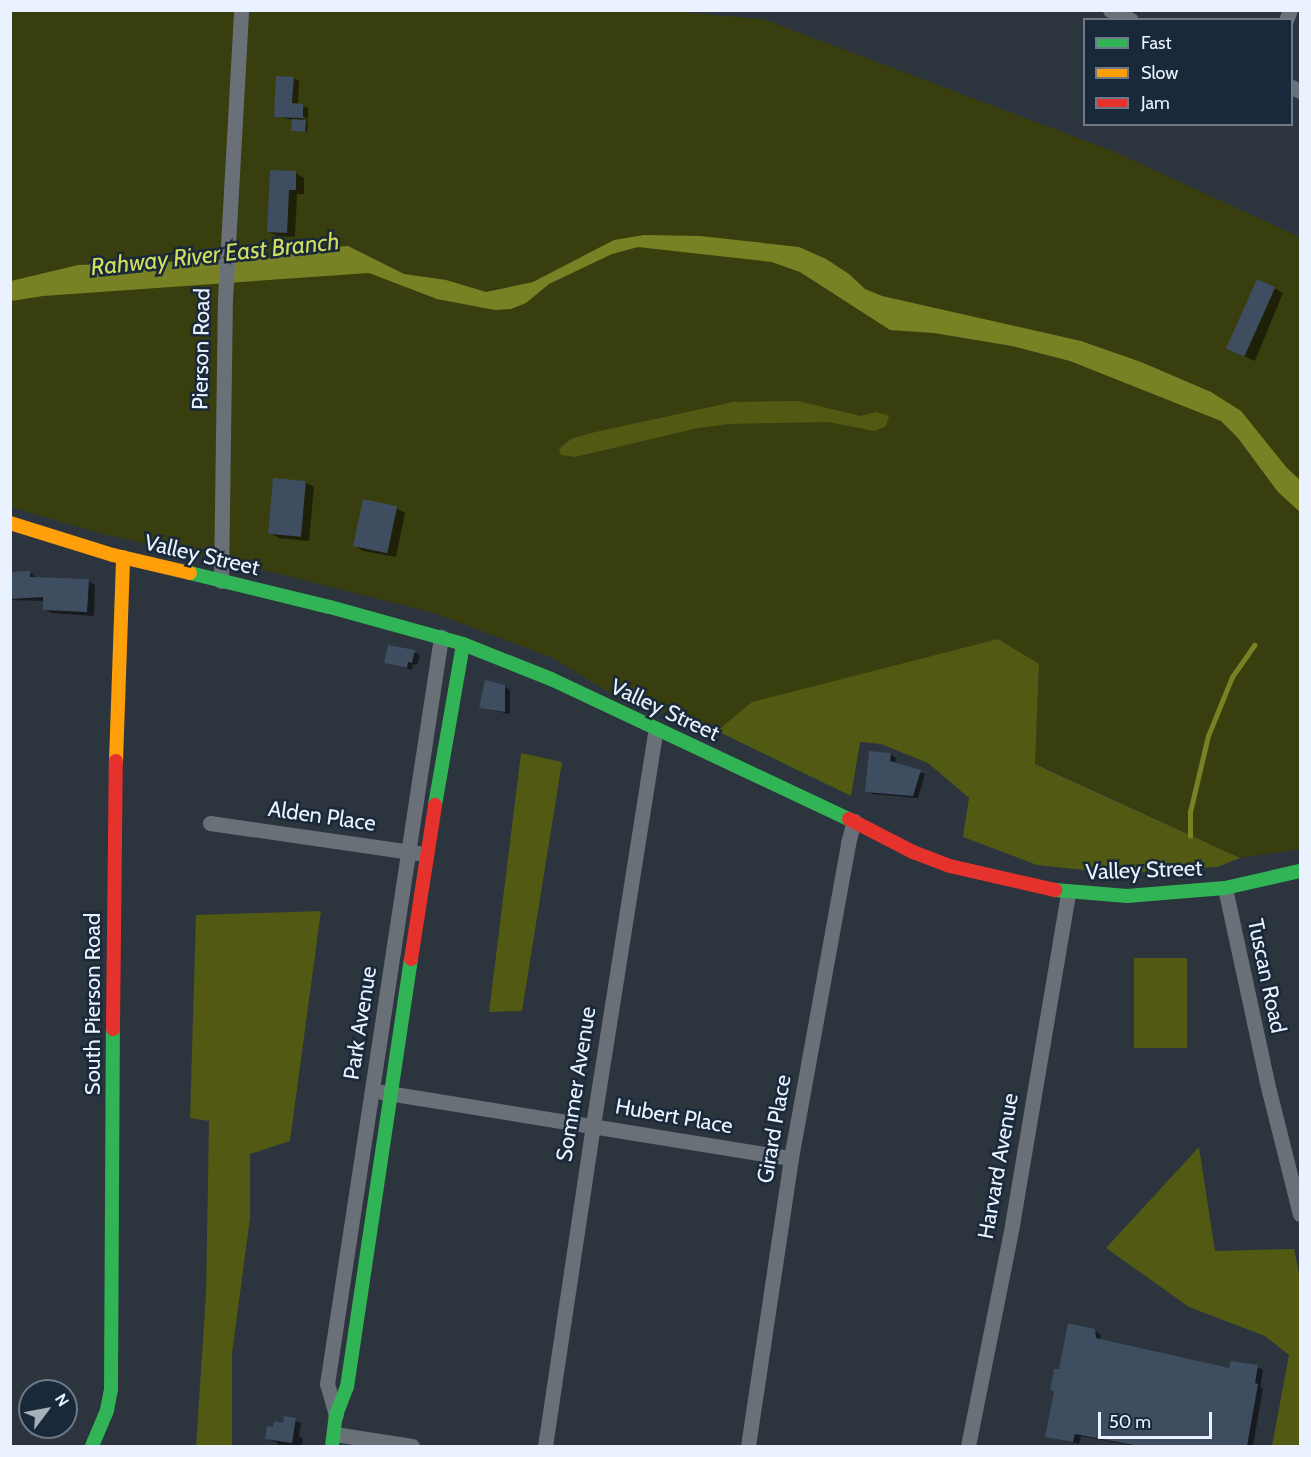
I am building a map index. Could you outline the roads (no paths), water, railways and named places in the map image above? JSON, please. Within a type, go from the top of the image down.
[{"type":"street","name":"Pierson Road","points":[[221,581],[225,299],[241,10]]},
{"type":"street","points":[[1110,10],[1127,18]]},
{"type":"street","name":"Valley Street","points":[[10,523],[123,557],[463,644],[551,679],[854,821],[913,852],[950,866],[1068,893],[1127,896],[1225,888],[1300,871]]},
{"type":"street","name":"South Pierson Road","points":[[92,1446],[107,1410],[111,1389],[114,818],[123,557]]},
{"type":"street","name":"Park Avenue","points":[[336,1415],[327,1384],[441,637]]},
{"type":"street","name":"Park Avenue","points":[[333,1440],[336,1415],[346,1387],[427,854],[463,644]]},
{"type":"street","name":"Sommer Avenue","points":[[545,1446],[656,729]]},
{"type":"street","name":"Girard Place","points":[[747,1446],[790,1158],[854,821]]},
{"type":"street","name":"Alden Place","points":[[210,823],[427,854]]},
{"type":"street","name":"Tuscan Road","points":[[1225,888],[1269,1091],[1300,1214]]},
{"type":"street","name":"Harvard Avenue","points":[[968,1446],[1012,1225],[1068,893]]},
{"type":"street","name":"Hubert Place","points":[[373,1090],[790,1158]]},
{"type":"street","points":[[333,1440],[412,1446]]},
{"type":"waterway","points":[[1190,836],[1190,812],[1208,736],[1232,677],[1254,645]]},
{"type":"water label","name":"Rahway River East Branch","points":[[215,254]]}]
